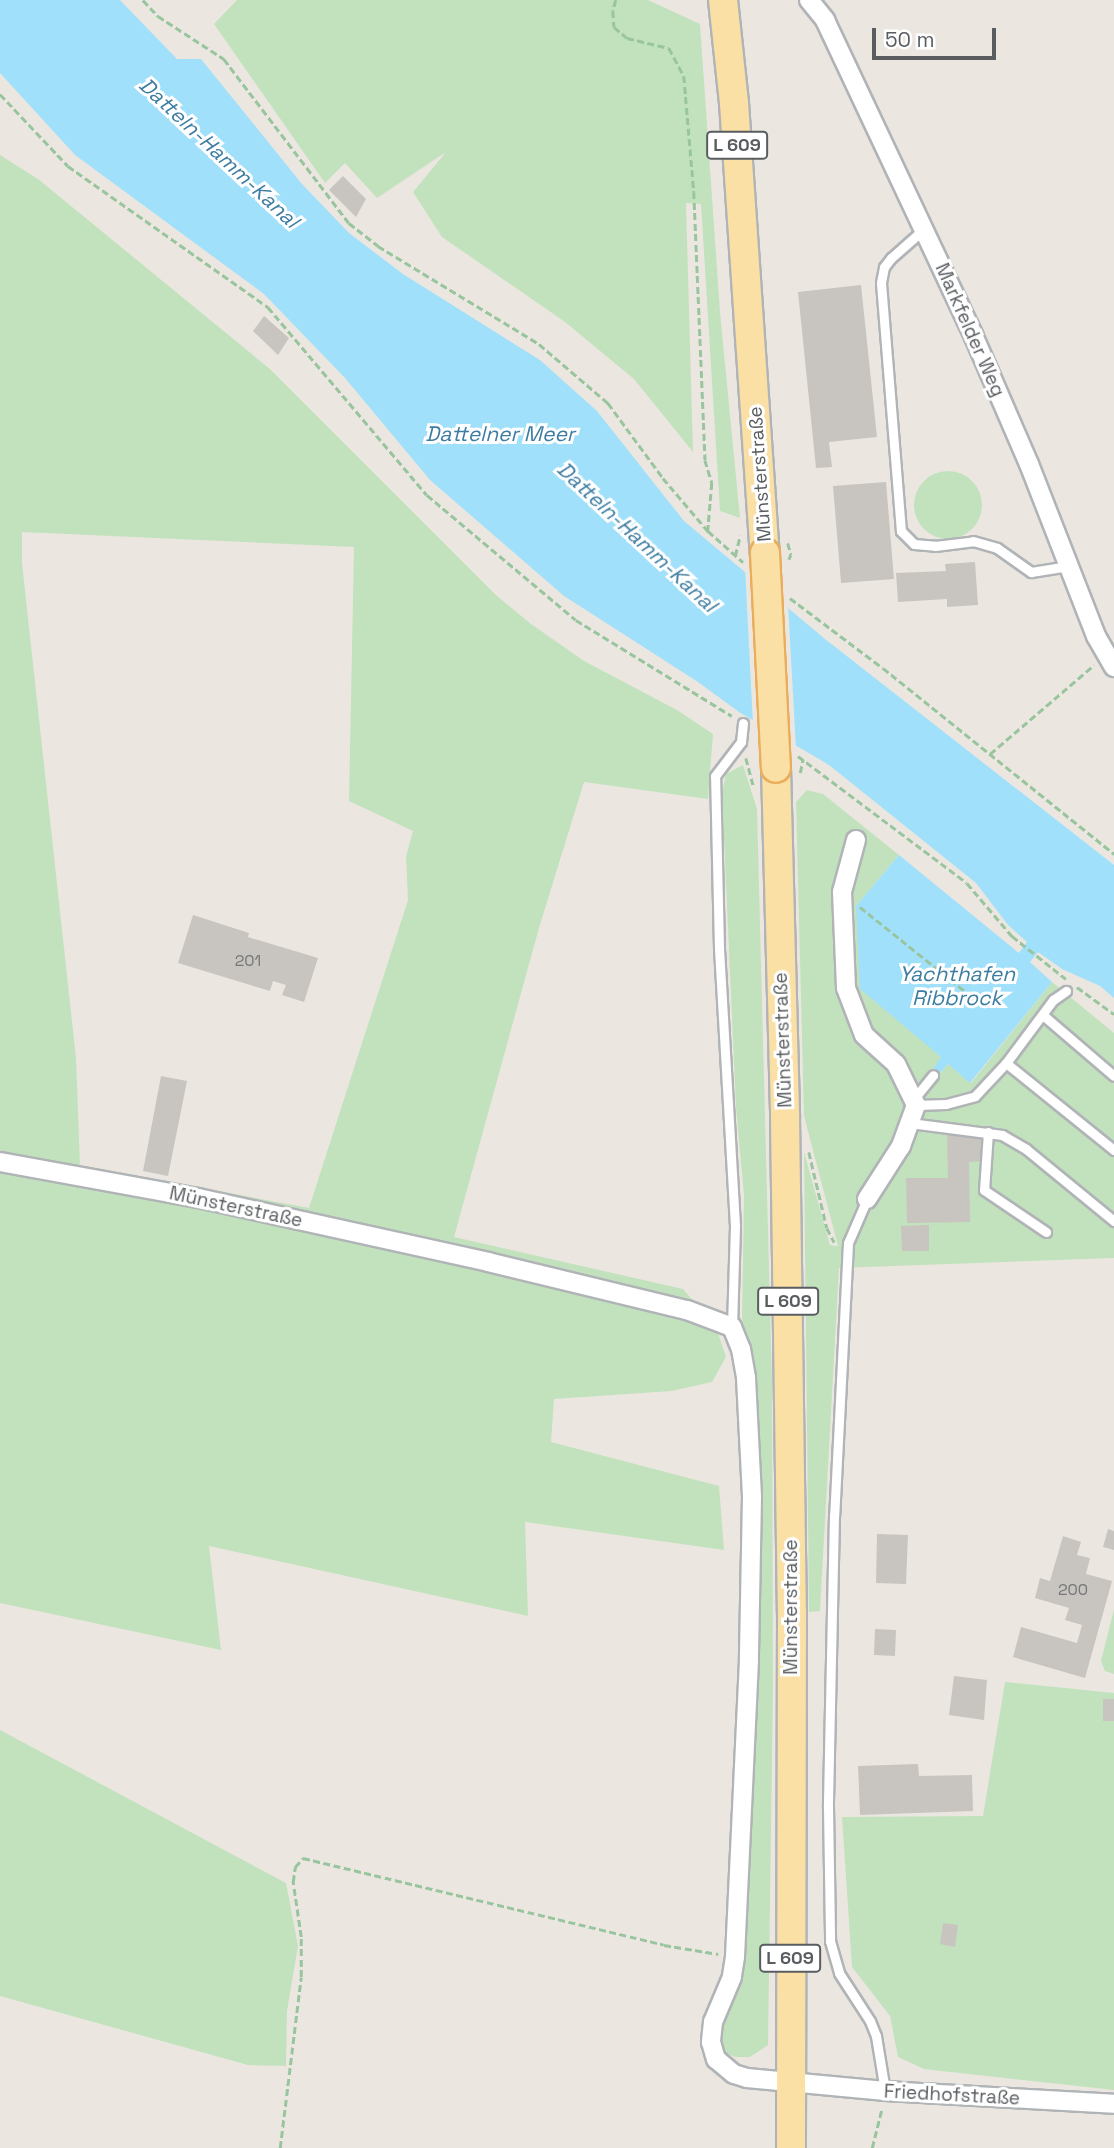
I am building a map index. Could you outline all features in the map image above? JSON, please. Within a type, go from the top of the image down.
[{"type":"main road","name":"Münsterstraße","points":[[723,0],[735,116],[765,553],[788,768],[786,1126],[792,1614],[791,2148]]},
{"type":"street","name":"Markfelder Weg","points":[[809,0],[825,20],[924,229],[1024,452],[1096,636],[1110,661]]},
{"type":"street","points":[[856,840],[842,892],[846,988],[864,1035],[896,1064],[915,1102],[901,1146],[867,1199]]},
{"type":"street","name":"Münsterstraße","points":[[0,1162],[198,1198],[488,1262],[687,1310],[732,1327],[741,1349],[746,1378],[752,1497],[743,1815],[735,1957],[732,1977],[713,2022],[711,2042],[716,2059],[734,2074],[747,2078],[791,2082]]},
{"type":"street","name":"Friedhofstraße","points":[[791,2082],[885,2091],[1114,2104]]},
{"type":"lane","points":[[924,229],[891,258],[884,267],[881,282],[901,531],[914,544],[935,546],[973,541],[997,548],[1012,562],[1031,572],[1069,566]]},
{"type":"lane","points":[[732,1327],[736,1226],[719,948],[715,776],[741,742],[743,723]]},
{"type":"lane","points":[[933,1075],[915,1102],[946,1104],[975,1096],[1006,1063],[1044,1016],[1053,1000],[1066,991]]},
{"type":"lane","points":[[1044,1016],[1114,1076]]},
{"type":"lane","points":[[1006,1063],[1114,1150]]},
{"type":"lane","points":[[910,1122],[1002,1135],[1026,1149],[1114,1222]]},
{"type":"lane","points":[[988,1132],[984,1190],[1046,1232]]},
{"type":"lane","name":"Münsterstraße","points":[[867,1199],[848,1243],[834,1515],[828,1807],[830,1941],[839,1973],[870,2021],[876,2036],[885,2091]]},
{"type":"path","points":[[143,0],[158,16],[224,59],[349,223],[378,246],[538,345],[608,402],[663,478],[708,531],[735,556],[743,525]]},
{"type":"path","points":[[616,0],[614,27],[627,38],[669,48],[684,76],[694,192],[705,460],[712,483],[708,531]]},
{"type":"path","points":[[0,94],[68,166],[268,307],[300,340],[351,407],[427,495],[576,620],[743,723]]},
{"type":"path","points":[[790,598],[1114,854]]},
{"type":"path","points":[[990,754],[1110,661]]},
{"type":"path","points":[[788,768],[803,759]]},
{"type":"path","points":[[748,765],[755,795]]},
{"type":"path","points":[[812,765],[967,883],[991,913],[1023,945],[1114,1014]]},
{"type":"path","points":[[858,905],[970,995]]},
{"type":"path","points":[[808,1146],[832,1242],[848,1243]]},
{"type":"path","points":[[280,2148],[301,1977],[301,1937],[294,1874],[295,1867],[303,1858],[664,1945],[735,1957]]},
{"type":"path","points":[[872,2148],[885,2091]]},
{"type":"green space","points":[[237,0],[648,0],[700,24],[720,312],[740,518],[720,511],[701,204],[686,203],[693,452],[634,379],[565,322],[442,237],[413,192],[446,152],[377,198],[345,163],[325,183],[214,24]]},
{"type":"green space","points":[[0,155],[38,179],[270,369],[497,596],[531,624],[584,661],[677,710],[713,734],[708,799],[584,782],[539,928],[454,1237],[683,1289],[716,1327],[726,1357],[712,1382],[672,1391],[554,1399],[551,1442],[719,1486],[724,1550],[525,1522],[528,1616],[209,1546],[221,1650],[0,1603]],"holes":[[[22,532],[354,547],[349,801],[413,831],[406,857],[408,900],[309,1208],[80,1165],[76,1058],[22,563]]]},
{"type":"green space","points":[[948,471],[961,474],[972,481],[979,492],[982,505],[979,518],[972,529],[961,536],[948,539],[935,536],[924,529],[917,518],[914,505],[917,492],[924,481],[935,474]]},
{"type":"green space","points":[[743,765],[757,809],[772,1384],[773,1687],[768,2045],[750,2057],[735,2057],[722,2051],[719,2033],[744,1974],[758,1660],[760,1496],[757,1378],[742,1320],[744,1195],[736,1107],[722,793],[726,774]]},
{"type":"green space","points":[[807,790],[823,794],[899,855],[856,906],[941,1057],[937,1077],[948,1064],[971,1083],[1052,982],[1114,1033],[1114,1258],[839,1268],[820,1611],[809,1612],[804,1152],[830,1245],[838,1246],[804,1116],[796,802]]},
{"type":"green space","points":[[1114,1609],[1114,1674],[1105,1671],[1101,1661]]},
{"type":"green space","points":[[1005,1682],[1114,1693],[1114,2090],[924,2069],[898,2057],[890,2016],[852,1967],[842,1817],[983,1816]]},
{"type":"green space","points":[[0,1730],[286,1883],[298,1946],[287,2011],[286,2066],[248,2065],[0,1996]]},
{"type":"water","name":"Dattelner Meer","points":[[0,0],[120,0],[177,59],[201,59],[302,184],[349,233],[403,274],[540,360],[597,411],[684,521],[825,639],[1114,865],[1114,998],[1100,986],[1062,969],[1038,952],[1030,962],[1052,982],[970,1083],[948,1064],[936,1078],[930,1073],[941,1057],[860,989],[856,906],[899,855],[1019,953],[1027,942],[1008,925],[976,883],[829,765],[739,712],[698,682],[564,596],[430,480],[345,378],[264,294],[75,155],[0,73]]},
{"type":"pier","points":[[745,567],[788,603],[796,749],[753,724]]},
{"type":"building","points":[[343,176],[366,199],[356,217],[329,190]]},
{"type":"building","points":[[861,285],[877,437],[829,442],[832,467],[816,468],[798,292]]},
{"type":"building","points":[[264,316],[289,338],[278,355],[253,331]]},
{"type":"building","points":[[886,482],[894,579],[841,583],[833,486]]},
{"type":"building","points":[[975,562],[978,605],[947,607],[947,599],[898,602],[896,573],[946,571],[945,564]]},
{"type":"building","points":[[193,915],[249,933],[248,937],[318,958],[304,1002],[282,995],[286,985],[273,981],[270,991],[178,963]]},
{"type":"building","points":[[161,1076],[187,1081],[168,1176],[143,1171]]},
{"type":"building","points":[[947,1133],[981,1133],[981,1161],[969,1162],[970,1222],[907,1223],[906,1178],[948,1178]]},
{"type":"building","points":[[929,1225],[929,1251],[902,1251],[901,1226]]},
{"type":"building","points":[[1108,1529],[1114,1531],[1114,1550],[1103,1547]]},
{"type":"building","points":[[877,1534],[908,1535],[906,1584],[876,1583]]},
{"type":"building","points":[[1063,1536],[1081,1542],[1077,1555],[1090,1558],[1086,1574],[1112,1581],[1085,1678],[1013,1657],[1021,1627],[1077,1643],[1082,1625],[1065,1620],[1069,1608],[1035,1598],[1040,1578],[1050,1581]]},
{"type":"building","points":[[875,1629],[896,1630],[895,1656],[874,1655]]},
{"type":"building","points":[[954,1676],[987,1680],[984,1720],[949,1715]]},
{"type":"building","points":[[1103,1699],[1114,1699],[1114,1721],[1103,1721]]},
{"type":"building","points":[[918,1764],[919,1776],[972,1775],[973,1811],[860,1815],[858,1766]]},
{"type":"building","points":[[943,1923],[958,1925],[955,1947],[940,1944]]},
{"type":"water label","name":"Datteln-Hamm-Kanal","points":[[219,153]]},
{"type":"water label","name":"Datteln-Hamm-Kanal","points":[[637,537]]},
{"type":"water label","name":"Yachthafen Ribbrock","points":[[957,986]]}]
